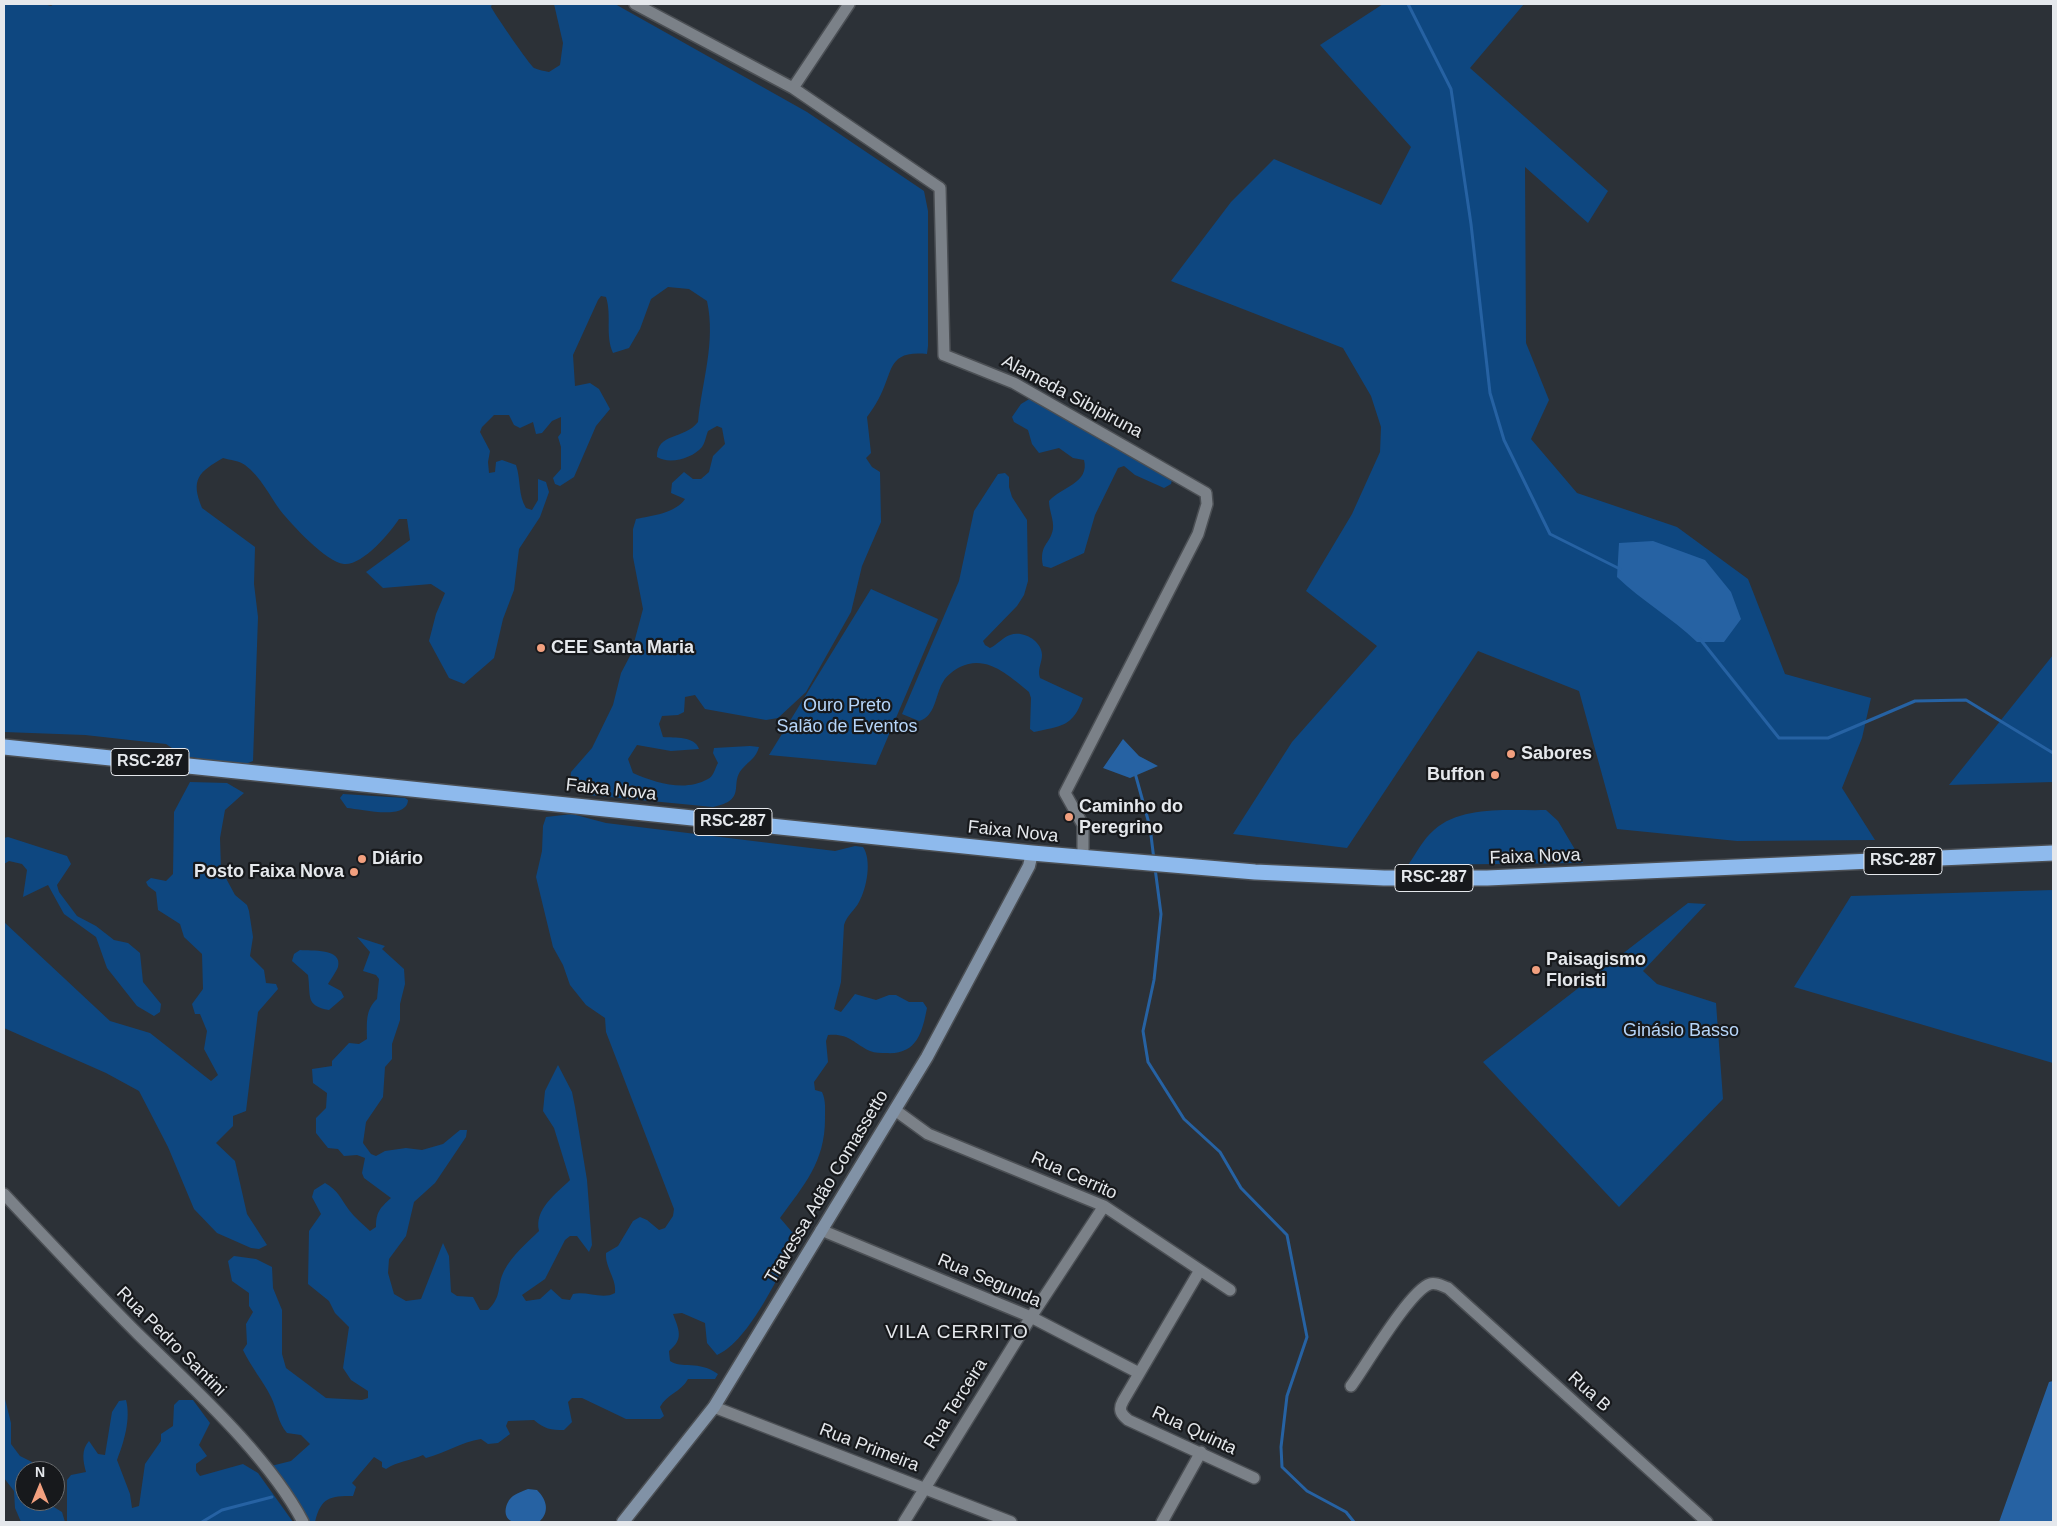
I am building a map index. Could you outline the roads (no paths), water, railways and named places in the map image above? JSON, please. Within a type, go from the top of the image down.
[{"type":"highway","name":"Faixa Nova","points":[[4,747],[1032,853],[1255,872],[1384,878],[1487,878],[2053,853]]},
{"type":"street","name":"Alameda Sibipiruna","points":[[635,4],[792,88],[940,188],[944,355],[1014,382],[1206,493],[1208,498],[1198,534],[1066,793],[1083,825],[1083,857]]},
{"type":"street","points":[[792,88],[849,4]]},
{"type":"street","name":"Travessa Adão Comassetto","points":[[623,1522],[714,1407],[927,1057],[1029,866],[1032,853]]},
{"type":"street","name":"Rua Cerrito","points":[[895,1110],[928,1134],[1104,1206],[1230,1290]]},
{"type":"street","name":"Rua Pedro Santini","points":[[4,1194],[250,1449],[273,1477],[302,1522]]},
{"type":"street","name":"Rua Terceira","points":[[904,1522],[1031,1317],[1104,1206]]},
{"type":"street","name":"Rua Segunda","points":[[821,1230],[1031,1317],[1139,1373]]},
{"type":"street","points":[[1139,1373],[1200,1270]]},
{"type":"street","name":"Rua B","points":[[1351,1386],[1391,1327],[1424,1287],[1437,1284],[1448,1288],[1707,1522]]},
{"type":"street","name":"Rua Quinta","points":[[1139,1373],[1120,1407],[1121,1413],[1128,1420],[1202,1452],[1254,1478]]},
{"type":"street","name":"Rua Primeira","points":[[714,1407],[1011,1522]]},
{"type":"street","points":[[1162,1522],[1202,1452]]},
{"type":"waterway","points":[[1408,4],[1451,89],[1471,224],[1490,393],[1504,440],[1550,534],[1620,569]]},
{"type":"waterway","points":[[1700,639],[1779,738],[1828,738],[1915,701],[1966,700],[2053,753]]},
{"type":"waterway","points":[[1135,773],[1150,827],[1154,860]]},
{"type":"waterway","points":[[1155,868],[1161,914],[1154,980],[1143,1031],[1148,1062],[1184,1119],[1220,1152],[1241,1188],[1287,1235],[1307,1337],[1287,1396],[1281,1447],[1282,1467],[1307,1491],[1346,1512],[1354,1522]]},
{"type":"waterway","points":[[202,1522],[222,1510],[272,1497]]},
{"type":"place","name":"CEE Santa Maria","points":[[541,648]]},
{"type":"place","name":"Sabores","points":[[1511,754]]},
{"type":"place","name":"Buffon","points":[[1495,775]]},
{"type":"place","name":"Caminho do Peregrino","points":[[1069,817]]},
{"type":"place","name":"Diário","points":[[362,859]]},
{"type":"place","name":"Posto Faixa Nova","points":[[354,872]]},
{"type":"place","name":"Paisagismo Floristi","points":[[1536,970]]},
{"type":"district","name":"VILA CERRITO","points":[[957,1333]]},
{"type":"park label","name":"Ouro Preto Salão de Eventos","points":[[847,716]]},
{"type":"park label","name":"Ginásio Basso","points":[[1681,1031]]}]
